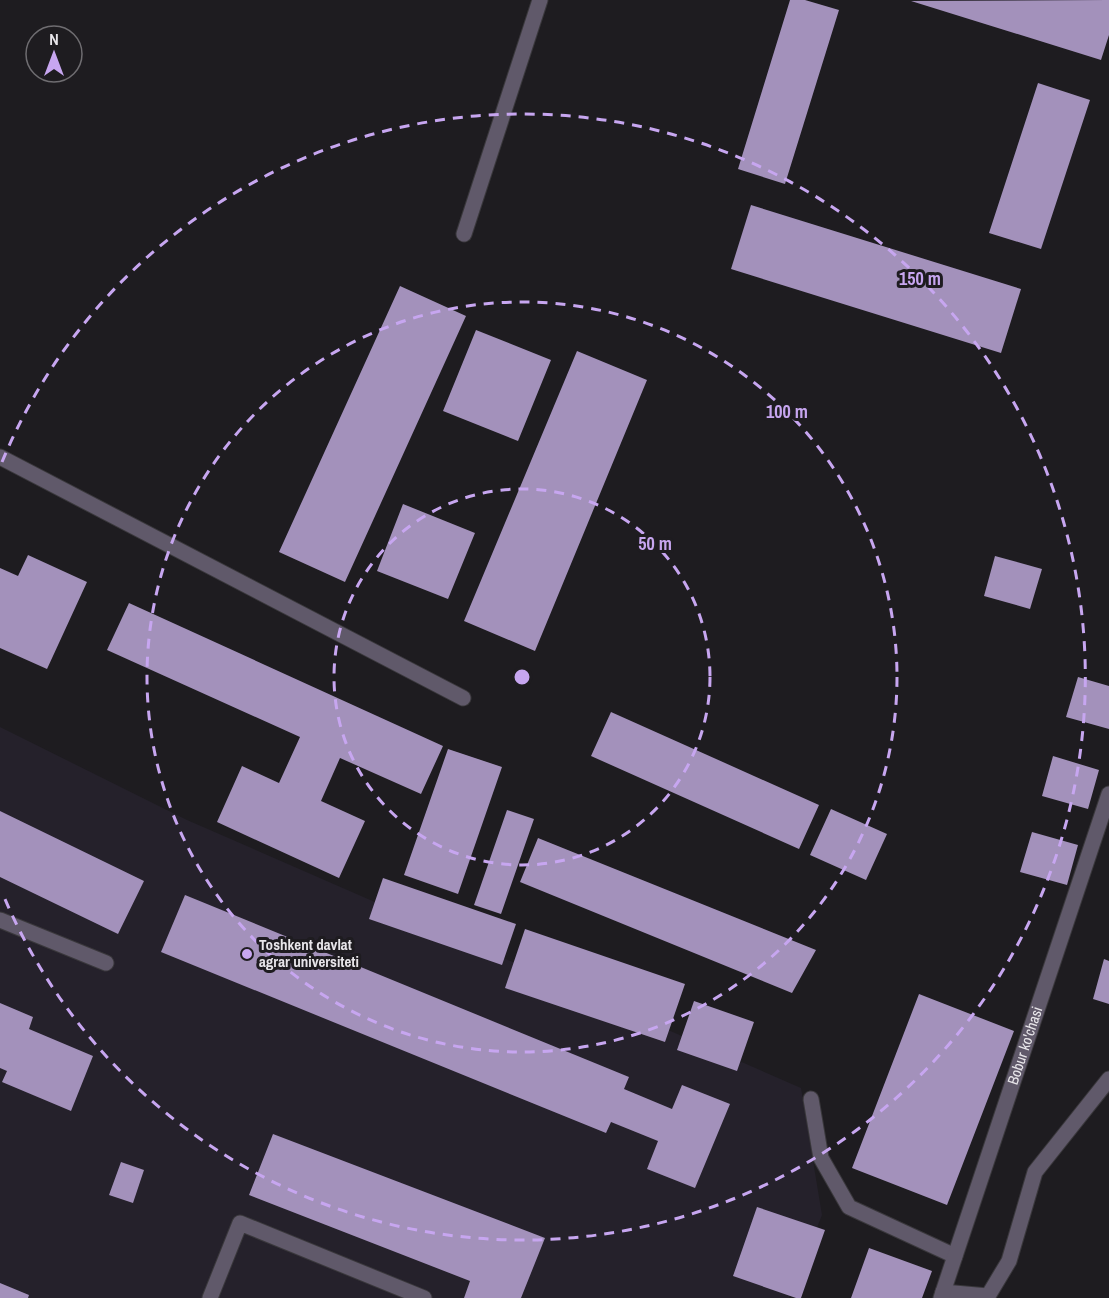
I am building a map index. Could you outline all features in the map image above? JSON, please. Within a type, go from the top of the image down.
[{"type":"street","points":[[464,234],[540,0]]},
{"type":"street","points":[[0,457],[463,698]]},
{"type":"street","name":"Bobur ko'chasi","points":[[942,1295],[1109,794]]},
{"type":"street","points":[[0,920],[106,963]]},
{"type":"street","points":[[942,1295],[988,1296],[1009,1261],[1035,1172],[1109,1079]]},
{"type":"street","points":[[811,1099],[821,1158],[849,1208],[955,1256]]},
{"type":"street","points":[[210,1298],[240,1223],[424,1298]]},
{"type":"shaded area","name":"Toshkent davlat agrar universiteti","points":[[0,727],[187,820],[801,1088],[822,1215],[789,1298],[0,1298]]},
{"type":"building","points":[[790,0],[805,0],[839,10],[785,184],[738,169]]},
{"type":"building","points":[[1109,0],[1109,35],[1101,60],[911,1]]},
{"type":"building","points":[[1038,83],[1090,100],[1041,249],[989,233]]},
{"type":"building","points":[[751,205],[1021,289],[1001,353],[731,269]]},
{"type":"building","points":[[400,286],[466,316],[345,582],[279,552]]},
{"type":"building","points":[[476,330],[551,360],[518,441],[443,411]]},
{"type":"building","points":[[577,351],[647,380],[535,651],[464,621]]},
{"type":"building","points":[[403,504],[475,533],[448,599],[377,571]]},
{"type":"building","points":[[28,555],[87,582],[47,669],[0,648],[0,568],[18,576]]},
{"type":"building","points":[[995,556],[1042,569],[1030,609],[984,596]]},
{"type":"building","points":[[129,603],[443,746],[421,794],[340,758],[321,801],[365,821],[339,878],[217,822],[242,766],[279,783],[300,737],[107,650]]},
{"type":"building","points":[[1078,677],[1109,686],[1109,729],[1066,717]]},
{"type":"building","points":[[611,712],[819,805],[799,849],[591,756]]},
{"type":"building","points":[[448,749],[502,767],[458,894],[404,875]]},
{"type":"building","points":[[1053,756],[1099,770],[1088,809],[1042,796]]},
{"type":"building","points":[[831,809],[887,834],[866,880],[810,855]]},
{"type":"building","points":[[507,810],[534,819],[501,914],[474,905]]},
{"type":"building","points":[[0,811],[144,881],[118,934],[0,877]]},
{"type":"building","points":[[1032,832],[1078,845],[1067,885],[1020,872]]},
{"type":"building","points":[[538,838],[816,950],[792,993],[520,882]]},
{"type":"building","points":[[383,878],[516,924],[502,965],[369,919]]},
{"type":"building","points":[[185,895],[629,1077],[624,1089],[672,1109],[682,1085],[730,1104],[695,1188],[647,1169],[658,1141],[611,1122],[606,1133],[161,952]]},
{"type":"building","points":[[525,929],[685,984],[665,1042],[505,988]]},
{"type":"building","points":[[1104,959],[1109,961],[1109,1004],[1093,999]]},
{"type":"building","points":[[919,994],[1014,1031],[947,1205],[852,1168]]},
{"type":"building","points":[[694,1001],[754,1022],[737,1071],[677,1050]]},
{"type":"building","points":[[0,1003],[33,1017],[29,1029],[93,1056],[71,1111],[2,1082],[7,1071],[0,1068]]},
{"type":"building","points":[[273,1134],[545,1238],[521,1298],[464,1298],[470,1281],[249,1195]]},
{"type":"building","points":[[121,1162],[144,1170],[133,1203],[109,1195]]},
{"type":"building","points":[[757,1207],[825,1230],[801,1298],[733,1276]]},
{"type":"building","points":[[869,1248],[932,1271],[922,1298],[851,1298]]},
{"type":"building","points":[[0,1283],[29,1295],[28,1298],[0,1298]]},
{"type":"place","name":"Toshkent davlat agrar universiteti","points":[[247,954]]}]
